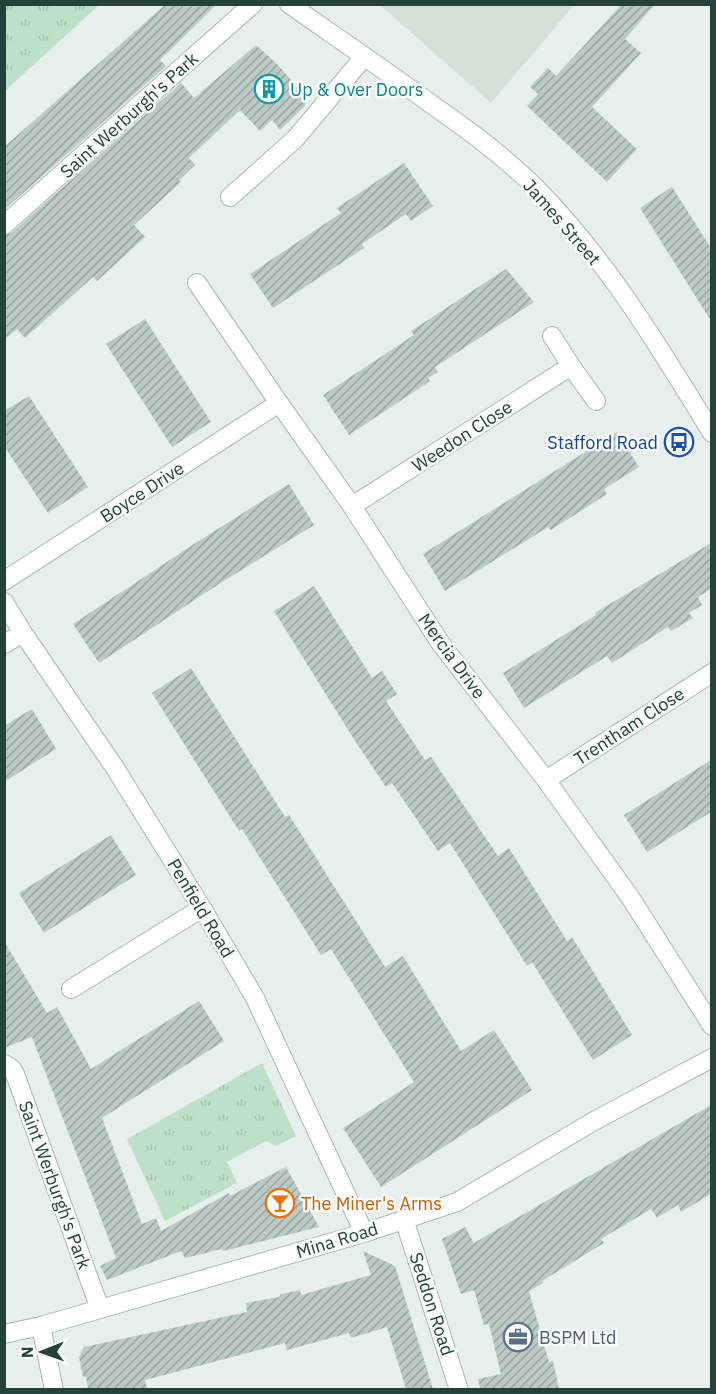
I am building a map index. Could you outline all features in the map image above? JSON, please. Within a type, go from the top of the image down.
[{"type":"street","name":"Saint Werburgh's Park","points":[[4,225],[253,4]]},
{"type":"street","name":"James Street","points":[[289,4],[481,140],[537,189],[577,234],[619,289],[660,349],[711,433]]},
{"type":"street","points":[[230,197],[295,139],[364,57]]},
{"type":"street","name":"Mercia Drive","points":[[197,283],[352,506],[441,644],[546,780],[630,897],[711,1026]]},
{"type":"street","points":[[552,336],[596,402]]},
{"type":"street","name":"Weedon Close","points":[[352,506],[571,366]]},
{"type":"street","name":"Boyce Drive","points":[[4,580],[279,403]]},
{"type":"street","name":"Penfield Road","points":[[4,602],[115,768],[255,998],[364,1233]]},
{"type":"street","points":[[4,644],[23,633]]},
{"type":"street","name":"Trentham Close","points":[[546,780],[711,673]]},
{"type":"street","points":[[71,989],[202,908]]},
{"type":"street","name":"Mina Road","points":[[4,1334],[41,1326],[364,1233],[457,1202],[594,1121],[711,1058]]},
{"type":"street","name":"Saint Werburgh's Park","points":[[4,1064],[15,1074],[100,1309]]},
{"type":"street","name":"Seddon Road","points":[[404,1219],[459,1389]]},
{"type":"street","points":[[41,1326],[54,1389]]},
{"type":"shaded area","points":[[380,5],[574,5],[491,103]]},
{"type":"green space","points":[[5,4],[99,4],[99,5],[5,91]]},
{"type":"green space","points":[[262,1063],[296,1136],[276,1146],[266,1141],[227,1162],[237,1183],[165,1221],[127,1139]]},
{"type":"building","points":[[166,4],[217,4],[160,60],[166,66],[4,210],[4,147]]},
{"type":"building","points":[[622,4],[655,4],[625,39],[641,53],[592,107],[637,149],[607,182],[527,106],[538,94],[530,87],[548,68],[556,76]]},
{"type":"building","points":[[256,45],[276,63],[305,96],[305,106],[280,130],[272,120],[260,131],[240,110],[189,158],[195,165],[179,180],[181,182],[134,225],[145,237],[97,281],[93,277],[25,338],[17,329],[4,340],[4,236],[11,233],[181,83],[194,98]]},
{"type":"building","points":[[404,163],[433,206],[411,221],[406,214],[362,244],[364,248],[273,308],[250,274],[341,213],[337,208]]},
{"type":"building","points":[[672,187],[711,248],[711,321],[640,208]]},
{"type":"building","points":[[506,269],[534,302],[435,367],[438,372],[428,378],[430,381],[349,435],[323,395],[414,335],[411,331]]},
{"type":"building","points":[[145,319],[211,422],[172,447],[106,344]]},
{"type":"building","points":[[29,396],[88,487],[48,513],[4,446],[4,411]]},
{"type":"building","points":[[617,432],[639,467],[604,489],[607,494],[551,530],[548,527],[445,591],[423,554]]},
{"type":"building","points":[[289,484],[314,525],[99,663],[73,624]]},
{"type":"building","points":[[711,543],[711,589],[698,597],[702,605],[689,613],[693,618],[671,631],[668,627],[612,663],[607,656],[524,708],[503,673],[596,615],[595,613]]},
{"type":"building","points":[[314,586],[372,678],[382,671],[397,694],[386,701],[425,760],[431,757],[498,856],[509,848],[567,941],[572,937],[632,1035],[593,1060],[532,962],[527,966],[450,843],[438,851],[392,783],[386,787],[274,611]]},
{"type":"building","points":[[191,668],[285,817],[289,815],[385,967],[403,956],[461,1051],[494,1030],[532,1090],[381,1187],[343,1128],[414,1082],[331,949],[321,955],[242,829],[239,831],[152,693]]},
{"type":"building","points":[[32,709],[56,749],[4,782],[4,726]]},
{"type":"building","points":[[711,760],[711,812],[647,852],[624,815]]},
{"type":"building","points":[[111,835],[136,875],[44,933],[19,893]]},
{"type":"building","points":[[4,941],[47,1013],[57,1007],[91,1069],[199,1001],[224,1041],[102,1118],[142,1224],[156,1218],[161,1231],[229,1193],[230,1196],[286,1167],[319,1227],[185,1258],[181,1251],[107,1280],[100,1266],[116,1258],[32,1037],[4,1048]]},
{"type":"building","points":[[711,1105],[711,1194],[681,1212],[678,1205],[657,1218],[651,1209],[601,1239],[604,1243],[529,1291],[549,1362],[553,1361],[559,1389],[480,1389],[478,1379],[501,1374],[489,1324],[484,1325],[474,1290],[461,1294],[442,1239],[465,1227],[474,1243]]},
{"type":"building","points":[[363,1251],[395,1266],[433,1389],[406,1389],[387,1327],[351,1338],[349,1333],[287,1350],[285,1343],[145,1380],[147,1389],[88,1389],[79,1357],[84,1347],[247,1312],[246,1303],[279,1297],[281,1294],[300,1290],[301,1295],[371,1275]]},
{"type":"place","name":"Up & Over Doors","points":[[269,89]]},
{"type":"place","name":"Stafford Road","points":[[679,442]]},
{"type":"place","name":"The Miner's Arms","points":[[280,1203]]},
{"type":"place","name":"BSPM Ltd","points":[[518,1337]]}]
